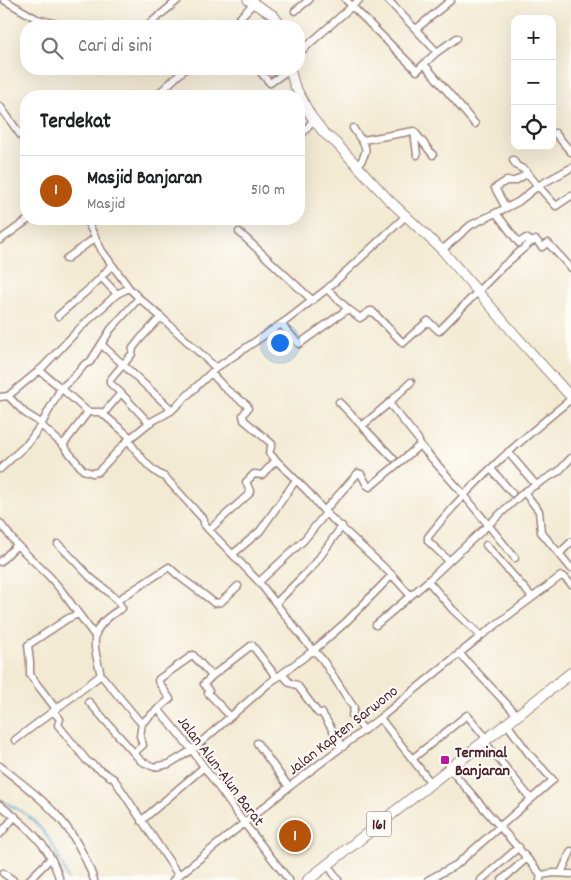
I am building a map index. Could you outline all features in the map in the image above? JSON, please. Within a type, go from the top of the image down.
[{"type":"main road","name":"161","points":[[308,880],[571,673]]},
{"type":"street","points":[[4,0],[40,20]]},
{"type":"street","points":[[154,20],[178,0]]},
{"type":"street","points":[[295,11],[309,0]]},
{"type":"street","points":[[346,0],[417,71],[437,52],[457,38]]},
{"type":"street","points":[[305,47],[359,0]]},
{"type":"street","points":[[388,0],[437,52]]},
{"type":"street","points":[[416,29],[451,0]]},
{"type":"street","points":[[237,20],[251,1],[273,15],[277,20]]},
{"type":"street","points":[[424,64],[475,124]]},
{"type":"street","points":[[162,90],[178,75]]},
{"type":"street","points":[[264,75],[270,82],[281,75]]},
{"type":"street","points":[[292,75],[297,90]]},
{"type":"street","points":[[305,103],[324,133],[336,142],[388,198],[442,250],[571,398],[508,452],[464,495],[427,538],[449,561]]},
{"type":"street","points":[[0,106],[20,134]]},
{"type":"street","points":[[305,130],[314,119]]},
{"type":"street","points":[[353,128],[367,148],[366,154],[358,166]]},
{"type":"street","points":[[363,140],[414,132]]},
{"type":"street","points":[[414,132],[417,155]]},
{"type":"street","points":[[414,132],[433,155]]},
{"type":"street","points":[[556,133],[571,152]]},
{"type":"street","points":[[513,160],[516,166],[525,170],[556,206],[571,196]]},
{"type":"street","points":[[442,250],[471,225],[518,202],[538,186],[571,168]]},
{"type":"street","points":[[506,208],[495,188],[506,181],[515,181],[528,174]]},
{"type":"street","points":[[496,213],[519,242],[526,238],[531,242]]},
{"type":"street","points":[[8,396],[63,445],[84,470],[92,473],[98,472],[129,438],[149,423],[172,410],[214,371],[281,324],[326,289],[407,215]]},
{"type":"street","points":[[0,240],[21,225]]},
{"type":"street","points":[[89,225],[111,265],[129,288],[161,317],[214,371],[226,390],[248,406],[243,415],[244,420],[272,444],[268,452],[325,512],[392,575],[410,596]]},
{"type":"street","points":[[240,232],[312,300]]},
{"type":"street","points":[[66,259],[95,238]]},
{"type":"street","points":[[326,289],[360,318],[372,311],[403,343],[428,321],[438,331],[441,330],[503,266],[531,242],[536,240],[543,247],[548,243],[571,268]]},
{"type":"street","points":[[58,316],[83,292],[102,278],[111,265]]},
{"type":"street","points":[[102,278],[117,294]]},
{"type":"street","points":[[0,396],[8,396],[39,370],[117,294],[129,288]]},
{"type":"street","points":[[0,470],[28,443],[61,388],[85,364],[90,362],[112,329],[139,298]]},
{"type":"street","points":[[281,324],[299,344],[348,309]]},
{"type":"street","points":[[149,423],[109,381],[132,354],[133,348],[141,338],[161,317]]},
{"type":"street","points":[[102,345],[172,410]]},
{"type":"street","points":[[39,370],[88,412],[101,412],[129,438],[140,456],[157,473],[165,477],[204,520],[204,524],[209,530],[259,582],[306,642],[330,669],[354,708],[352,715],[364,730]]},
{"type":"street","points":[[362,426],[411,382]]},
{"type":"street","points":[[103,414],[121,393]]},
{"type":"street","points":[[339,402],[393,458]]},
{"type":"street","points":[[389,403],[418,439],[420,445],[464,495],[515,558]]},
{"type":"street","points":[[63,445],[88,412]]},
{"type":"street","points":[[259,582],[304,540],[358,472],[370,487],[420,445]]},
{"type":"street","points":[[508,452],[536,485]]},
{"type":"street","points":[[376,625],[428,581],[524,492],[559,471],[571,458]]},
{"type":"street","points":[[209,530],[249,494],[250,491],[246,482],[255,474],[262,475],[276,460]]},
{"type":"street","points":[[491,469],[512,493]]},
{"type":"street","points":[[234,554],[260,531],[296,480]]},
{"type":"street","points":[[524,492],[539,511],[541,532],[571,568]]},
{"type":"street","points":[[0,523],[17,545],[50,577],[95,636]]},
{"type":"street","points":[[276,602],[314,565],[342,526]]},
{"type":"street","points":[[560,553],[571,542]]},
{"type":"street","points":[[58,544],[91,577],[118,600],[122,608],[103,620],[95,636],[96,654],[101,675],[142,723],[140,736],[144,744],[134,753]]},
{"type":"street","points":[[0,562],[17,545]]},
{"type":"street","points":[[486,545],[530,598]]},
{"type":"street","points":[[118,600],[168,567],[199,589],[214,603],[221,602],[238,586]]},
{"type":"street","points":[[89,702],[141,761],[154,767],[169,764],[192,750],[230,716],[314,650],[358,611],[392,575]]},
{"type":"street","name":"Jalan Kapten Sarwono","points":[[175,879],[244,822],[380,718],[480,636],[530,598],[561,576],[571,584]]},
{"type":"street","points":[[428,581],[453,610],[480,636]]},
{"type":"street","points":[[78,614],[67,618],[27,646],[30,676],[60,720],[58,725],[87,761],[114,779],[148,831],[175,879]]},
{"type":"street","points":[[230,716],[208,693],[209,691],[204,684],[252,645],[280,676],[298,685],[318,713],[321,712],[343,746]]},
{"type":"street","points":[[459,653],[516,715]]},
{"type":"street","points":[[158,709],[170,699],[158,680],[190,656],[194,655],[212,676]]},
{"type":"street","points":[[16,740],[101,675]]},
{"type":"street","name":"Jalan Alun-Alun Barat","points":[[142,723],[158,709],[192,750],[289,880]]},
{"type":"street","points":[[412,759],[467,715],[531,798]]},
{"type":"street","points":[[380,718],[431,783]]},
{"type":"street","points":[[428,880],[456,865],[553,780],[525,749],[507,724]]},
{"type":"street","points":[[257,743],[289,787]]},
{"type":"street","points":[[0,766],[43,800],[64,822],[80,847],[94,880]]},
{"type":"street","points":[[141,820],[204,766]]},
{"type":"street","points":[[450,768],[519,848],[541,877],[561,872],[571,874]]},
{"type":"street","points":[[0,805],[29,830],[51,858],[60,880]]},
{"type":"street","points":[[0,834],[15,816]]},
{"type":"street","points":[[481,880],[519,848]]},
{"type":"street","points":[[561,872],[571,851]]},
{"type":"street","points":[[28,880],[51,858]]},
{"type":"street","points":[[502,880],[527,858]]},
{"type":"street","points":[[328,865],[338,880]]},
{"type":"street","points":[[3,873],[13,880]]},
{"type":"waterway","points":[[0,799],[27,815],[47,836],[57,853],[68,880]]},
{"type":"place","name":"Terminal Banjaran","points":[[445,760]]},
{"type":"place","name":"Masjid Banjaran","points":[[295,836]]}]
